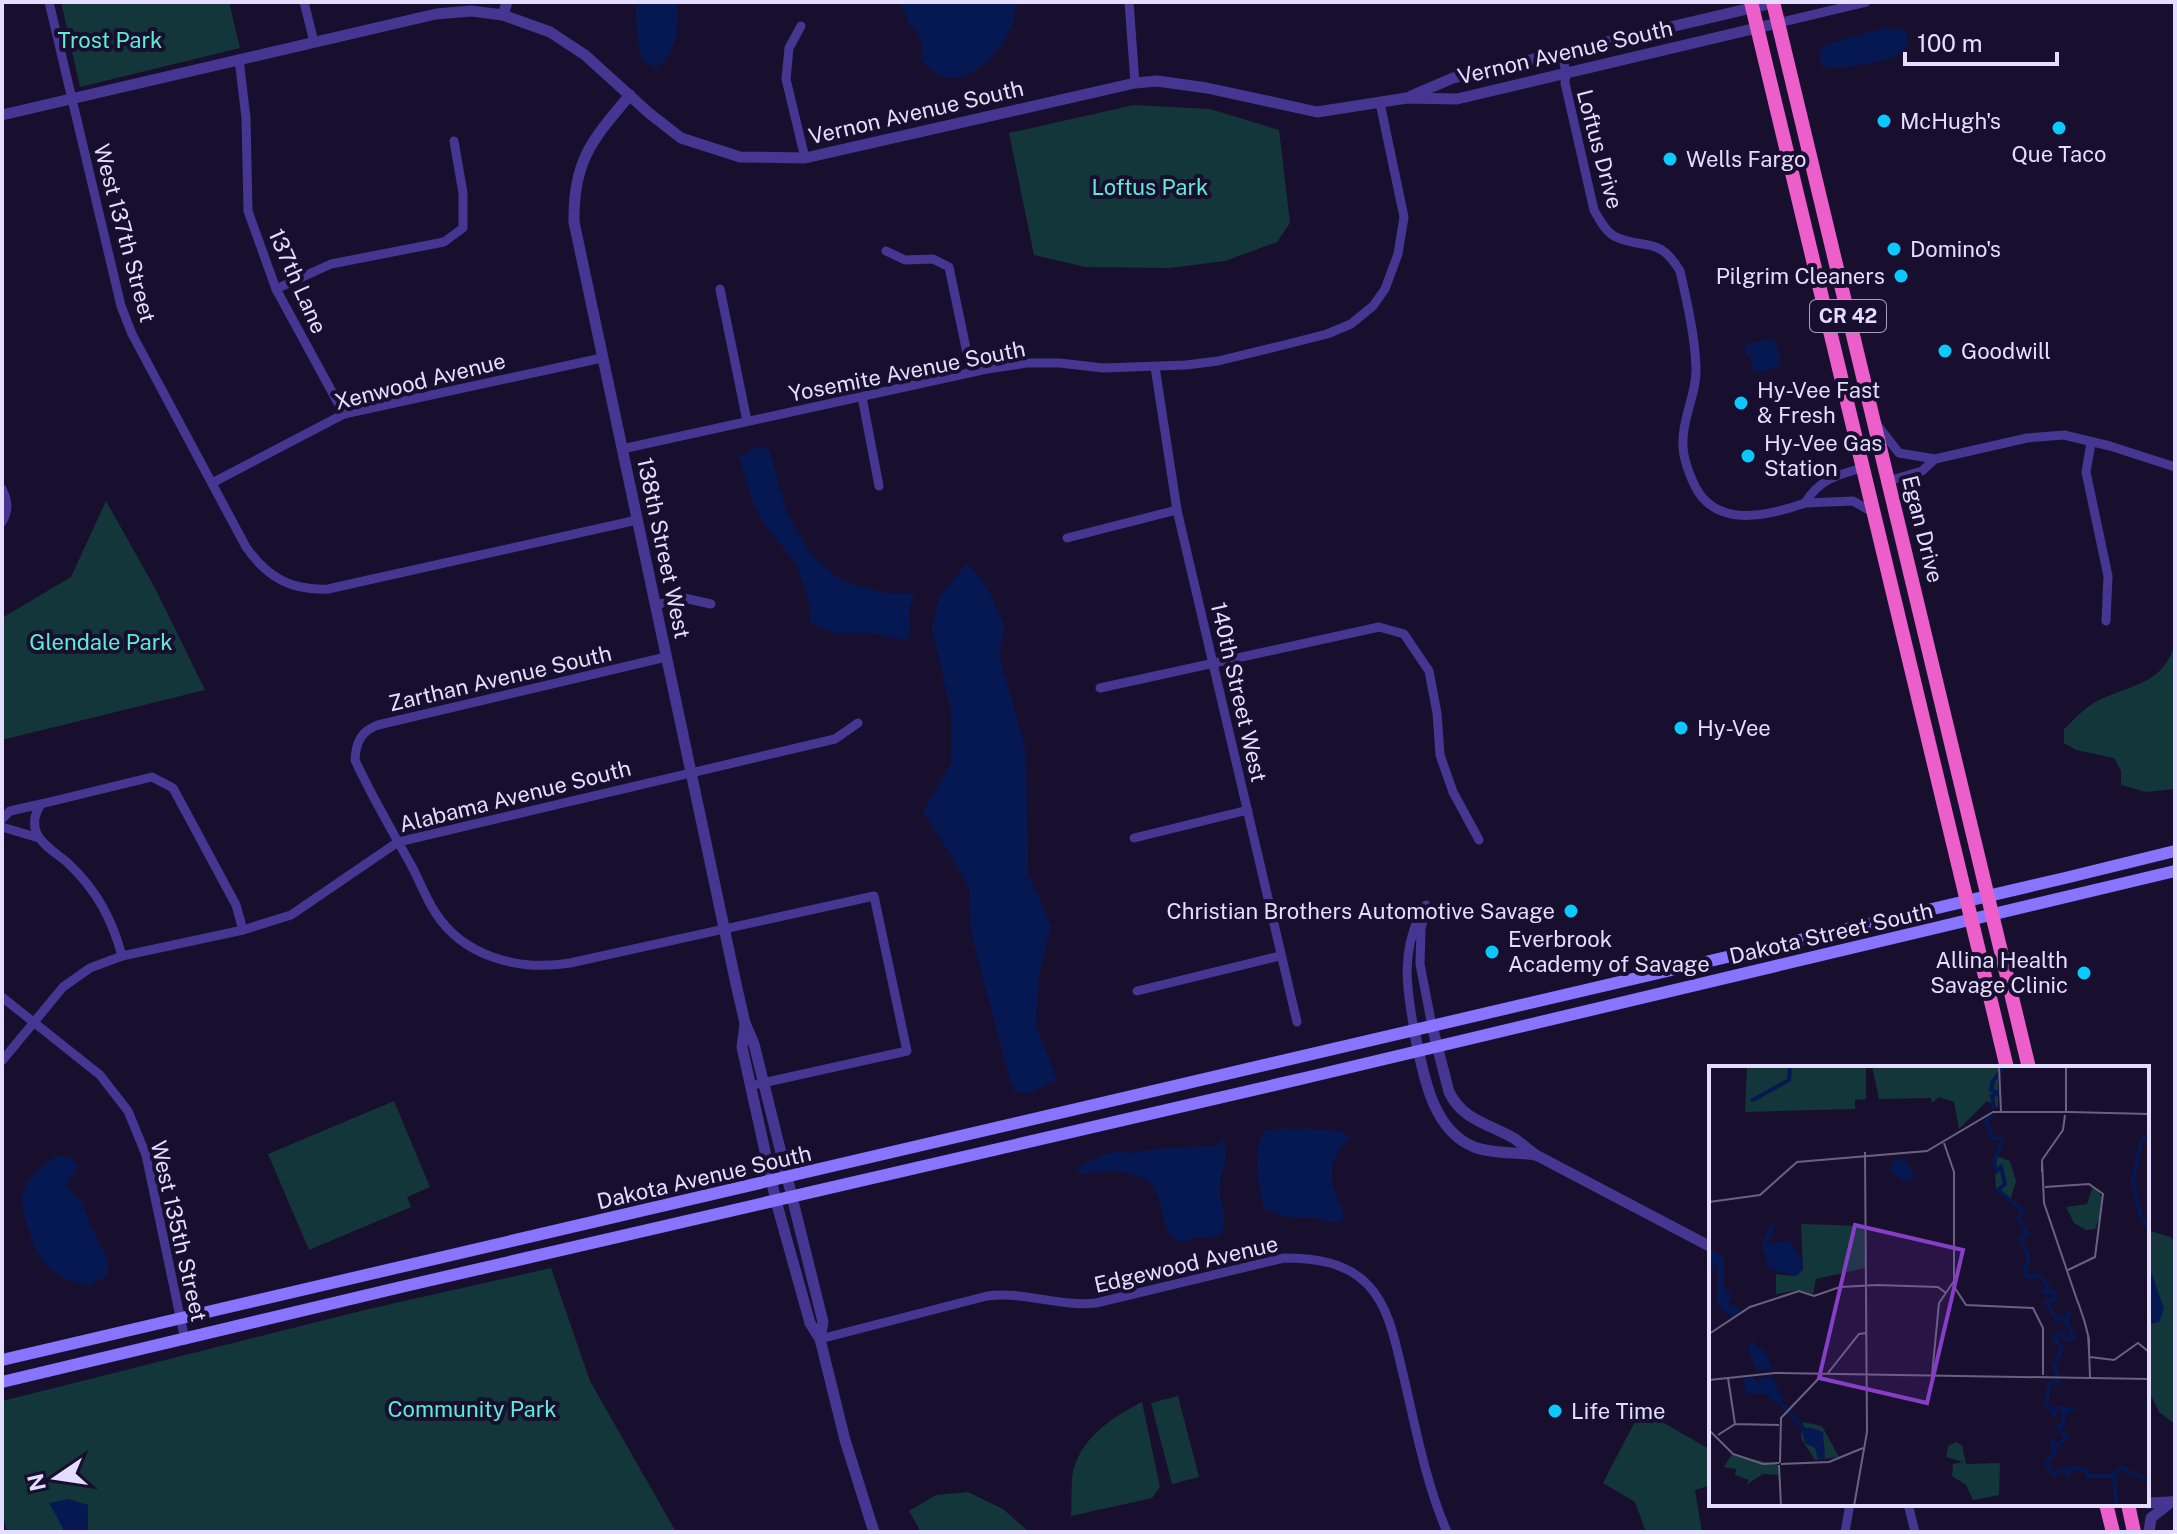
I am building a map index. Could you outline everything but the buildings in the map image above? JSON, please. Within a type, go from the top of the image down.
[{"type":"highway","name":"Egan Drive","points":[[1775,2],[2029,1066]]},
{"type":"highway","name":"Egan Drive","points":[[1752,5],[2007,1066]]},
{"type":"highway","points":[[1863,468],[1883,463]]},
{"type":"highway","points":[[1868,486],[1888,481]]},
{"type":"highway","points":[[2106,1506],[2113,1532]]},
{"type":"highway","points":[[2128,1506],[2134,1532]]},
{"type":"main road","name":"Dakota Street South","points":[[1414,1030],[2175,851]]},
{"type":"main road","name":"Dakota Street South","points":[[1309,1077],[2175,871]]},
{"type":"main road","name":"Dakota Avenue South","points":[[2,1360],[1414,1030]]},
{"type":"main road","name":"Dakota Avenue South","points":[[2,1382],[1309,1077]]},
{"type":"street","name":"West 137th Street","points":[[49,2],[121,306],[132,334],[246,547],[264,570],[298,588],[328,589],[637,520]]},
{"type":"street","points":[[304,2],[314,42]]},
{"type":"street","points":[[503,15],[507,2]]},
{"type":"street","points":[[1129,2],[1135,83]]},
{"type":"street","name":"Vernon Avenue South","points":[[1407,98],[1453,78],[1775,2]]},
{"type":"street","points":[[1778,23],[1866,2]]},
{"type":"street","name":"Vernon Avenue South","points":[[2,115],[436,14],[471,11],[503,15],[550,32],[585,55],[681,138],[740,157],[805,158],[1135,83],[1157,81],[1192,85],[1317,112],[1407,98],[1457,99],[1778,23]]},
{"type":"street","points":[[801,26],[789,48],[786,79],[805,158]]},
{"type":"street","name":"Loftus Drive","points":[[1561,51],[1565,83],[1594,210],[1612,236],[1660,248],[1672,258],[1680,271],[1694,350],[1694,387],[1682,443],[1688,470],[1703,499],[1721,512],[1741,516],[1772,515],[1805,503]]},
{"type":"street","name":"137th Lane","points":[[239,59],[246,118],[248,211],[276,289],[344,414]]},
{"type":"street","name":"138th Street West","points":[[630,95],[588,148],[575,192],[574,222],[745,1023]]},
{"type":"street","name":"Yosemite Avenue South","points":[[622,449],[971,372],[1027,363],[1103,368],[1218,361],[1315,337],[1351,324],[1373,306],[1385,289],[1398,254],[1404,217],[1380,103]]},
{"type":"street","points":[[276,289],[331,264],[444,242],[463,228],[463,193],[454,141]]},
{"type":"street","points":[[886,251],[905,260],[933,259],[949,267],[971,372]]},
{"type":"street","points":[[720,289],[747,421]]},
{"type":"street","name":"Xenwood Avenue","points":[[212,483],[344,414],[602,358]]},
{"type":"street","name":"140th Street West","points":[[1155,367],[1177,510],[1297,1022]]},
{"type":"street","points":[[862,397],[879,486]]},
{"type":"street","points":[[1873,420],[1899,453],[1935,459],[2027,438],[2064,435],[2175,467]]},
{"type":"street","points":[[2091,443],[2086,472],[2108,576],[2106,621]]},
{"type":"street","points":[[1888,481],[1922,471],[1935,459]]},
{"type":"street","points":[[1805,503],[1812,490],[1828,479],[1863,468]]},
{"type":"street","points":[[2,489],[7,501],[2,522]]},
{"type":"street","points":[[1805,503],[1853,501],[1874,513]]},
{"type":"street","points":[[1067,538],[1177,510]]},
{"type":"street","points":[[655,605],[684,598],[711,604]]},
{"type":"street","points":[[1100,688],[1379,627],[1404,634],[1429,671],[1437,713],[1440,755],[1453,792],[1479,840]]},
{"type":"street","name":"Zarthan Avenue South","points":[[398,842],[355,760],[355,750],[362,734],[378,725],[666,657]]},
{"type":"street","name":"Alabama Avenue South","points":[[2,1061],[63,987],[102,962],[275,921],[304,908],[398,842],[835,739],[858,723]]},
{"type":"street","points":[[2,819],[10,811],[152,777],[173,788],[236,905],[243,930]]},
{"type":"street","points":[[39,838],[34,821],[41,804]]},
{"type":"street","points":[[1134,838],[1248,810]]},
{"type":"street","points":[[2,827],[39,838],[70,865],[96,895],[113,924],[122,956]]},
{"type":"street","points":[[398,842],[435,913],[462,942],[516,965],[544,967],[570,963],[874,896],[907,1051],[751,1086]]},
{"type":"street","points":[[1536,1155],[1493,1152],[1461,1140],[1435,1107],[1418,1051],[1406,975],[1406,955],[1423,909],[1420,964],[1444,1080],[1453,1101],[1470,1118],[1514,1138],[1536,1155],[1709,1246]]},
{"type":"street","points":[[1137,991],[1280,956]]},
{"type":"street","name":"West 135th Street","points":[[2,997],[100,1075],[120,1098],[135,1124],[146,1155],[185,1340]]},
{"type":"street","points":[[745,1023],[754,1044],[789,1177],[823,1322],[820,1339]]},
{"type":"street","points":[[745,1023],[742,1047],[776,1201],[810,1323],[820,1339],[845,1440],[874,1532]]},
{"type":"street","name":"Edgewood Avenue","points":[[820,1339],[987,1296],[1011,1295],[1078,1305],[1096,1303],[1284,1258],[1316,1258],[1339,1266],[1368,1284],[1381,1302],[1392,1331],[1434,1502],[1447,1532]]},
{"type":"street","points":[[2149,1503],[2173,1502]]},
{"type":"street","points":[[2149,1532],[2151,1518],[2173,1502]]},
{"type":"street","points":[[1845,1532],[1850,1506]]},
{"type":"street","points":[[1908,1506],[1915,1532]]},
{"type":"green space","name":"Trost Park","points":[[61,2],[229,2],[240,48],[80,87]]},
{"type":"green space","name":"Loftus Park","points":[[1134,105],[1210,109],[1279,130],[1290,223],[1277,242],[1225,261],[1170,268],[1085,267],[1034,255],[1009,133]]},
{"type":"green space","name":"Glendale Park","points":[[106,501],[156,590],[205,690],[2,740],[2,618],[71,577]]},
{"type":"green space","points":[[2175,641],[2175,789],[2146,792],[2121,785],[2121,771],[2114,758],[2076,750],[2064,743],[2064,729],[2094,703],[2156,674],[2171,655]]},
{"type":"green space","points":[[394,1101],[430,1187],[407,1197],[411,1207],[309,1250],[268,1154]]},
{"type":"green space","points":[[2149,1231],[2171,1237],[2175,1243],[2175,1424],[2159,1412],[2149,1391]]},
{"type":"green space","name":"Community Park","points":[[551,1268],[590,1381],[676,1532],[7,1532],[2,1512],[2,1401],[369,1309]]},
{"type":"green space","points":[[1178,1396],[1199,1477],[1172,1484],[1151,1403]]},
{"type":"green space","points":[[1142,1402],[1160,1487],[1152,1498],[1071,1516],[1072,1478],[1081,1452],[1097,1432]]},
{"type":"green space","points":[[1641,1410],[1709,1449],[1709,1486],[1695,1490],[1702,1532],[1646,1532],[1635,1502],[1603,1483]]},
{"type":"green space","points":[[968,1492],[1003,1509],[1029,1532],[921,1532],[909,1511],[936,1495]]},
{"type":"shaded area","points":[[636,2],[678,2],[673,47],[664,62],[656,68],[642,60]]},
{"type":"shaded area","points":[[898,2],[1017,2],[1009,33],[992,57],[969,74],[956,78],[932,71],[921,58],[920,39],[908,24],[906,13]]},
{"type":"shaded area","points":[[1885,28],[1902,29],[1907,34],[1908,46],[1898,55],[1843,68],[1821,67],[1820,51],[1827,44]]},
{"type":"shaded area","points":[[1767,339],[1775,342],[1779,365],[1771,370],[1756,371],[1750,356],[1746,356],[1746,345]]},
{"type":"shaded area","points":[[760,445],[770,451],[787,514],[811,554],[842,581],[888,594],[915,593],[909,608],[910,635],[906,640],[871,633],[832,633],[811,623],[808,598],[797,565],[764,524],[752,500],[739,457]]},
{"type":"shaded area","points":[[967,563],[984,582],[1005,626],[999,654],[1026,751],[1028,873],[1051,925],[1039,974],[1036,1025],[1057,1080],[1030,1093],[1013,1091],[971,933],[969,889],[923,812],[951,763],[951,712],[932,628],[939,597]]},
{"type":"shaded area","points":[[1328,1130],[1351,1137],[1337,1154],[1331,1174],[1343,1220],[1335,1222],[1287,1216],[1264,1209],[1258,1180],[1258,1149],[1264,1131]]},
{"type":"shaded area","points":[[1224,1139],[1226,1151],[1220,1189],[1224,1227],[1222,1233],[1210,1238],[1193,1238],[1182,1242],[1170,1235],[1155,1190],[1140,1177],[1112,1171],[1080,1174],[1077,1168],[1105,1154],[1217,1146]]},
{"type":"shaded area","points":[[56,1156],[71,1157],[78,1166],[66,1186],[83,1203],[108,1261],[108,1275],[88,1286],[54,1272],[40,1258],[22,1204],[28,1181]]},
{"type":"shaded area","points":[[2149,1272],[2164,1309],[2159,1322],[2149,1324]]},
{"type":"shaded area","points":[[69,1499],[88,1505],[88,1532],[65,1532],[49,1503]]},
{"type":"place","name":"McHugh's","points":[[1884,121]]},
{"type":"place","name":"Que Taco","points":[[2059,128]]},
{"type":"place","name":"Wells Fargo","points":[[1670,159]]},
{"type":"place","name":"Domino's","points":[[1894,249]]},
{"type":"place","name":"Pilgrim Cleaners","points":[[1901,276]]},
{"type":"place","name":"Goodwill","points":[[1945,351]]},
{"type":"place","name":"Hy-Vee Fast & Fresh","points":[[1741,403]]},
{"type":"place","name":"Hy-Vee Gas Station","points":[[1748,456]]},
{"type":"place","name":"Hy-Vee","points":[[1681,728]]},
{"type":"place","name":"Christian Brothers Automotive Savage","points":[[1571,911]]},
{"type":"place","name":"Everbrook Academy of Savage","points":[[1492,952]]},
{"type":"place","name":"Allina Health Savage Clinic","points":[[2084,973]]},
{"type":"place","name":"Life Time","points":[[1555,1411]]}]
